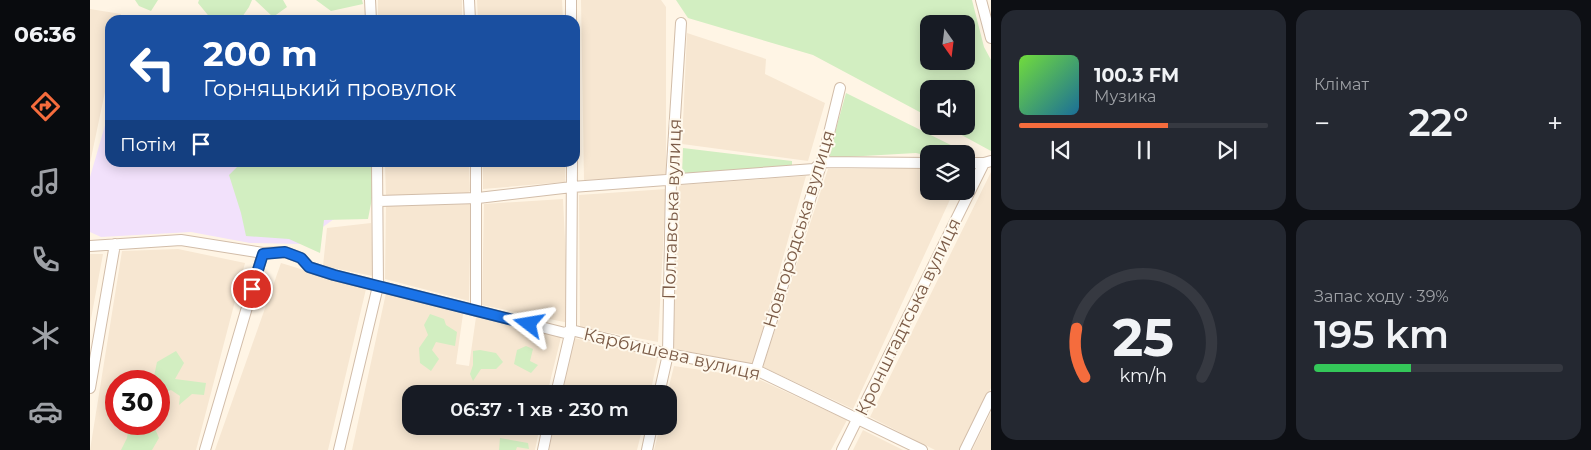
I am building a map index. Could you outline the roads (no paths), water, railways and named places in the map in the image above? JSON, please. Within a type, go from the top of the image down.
[{"type":"street","points":[[370,0],[371,15]]},
{"type":"street","points":[[469,0],[470,15]]},
{"type":"street","points":[[570,0],[571,15]]},
{"type":"street","points":[[981,0],[991,38]]},
{"type":"street","name":"Полтавська вулиця","points":[[661,385],[668,354],[671,181],[681,23]]},
{"type":"street","name":"Новгородська вулиця","points":[[756,370],[822,162],[840,88]]},
{"type":"street","points":[[379,201],[478,198],[572,188],[814,169],[822,162],[920,163]]},
{"type":"street","name":"Кронштадтська вулиця","points":[[842,450],[987,162]]},
{"type":"street","points":[[339,450],[378,286],[379,201],[377,167]]},
{"type":"street","points":[[476,167],[478,198],[476,311]]},
{"type":"street","points":[[558,385],[571,330],[572,167]]},
{"type":"street","name":"Карбишева вулиця","points":[[90,246],[181,240],[263,254],[285,252],[301,258],[309,267],[476,311],[565,333],[571,330],[668,354],[756,370],[922,450]]},
{"type":"street","points":[[90,388],[115,244]]},
{"type":"street","points":[[205,450],[263,254]]},
{"type":"street","points":[[965,450],[991,397]]},
{"type":"street","points":[[543,450],[546,435]]},
{"type":"street","points":[[647,450],[650,435]]}]
